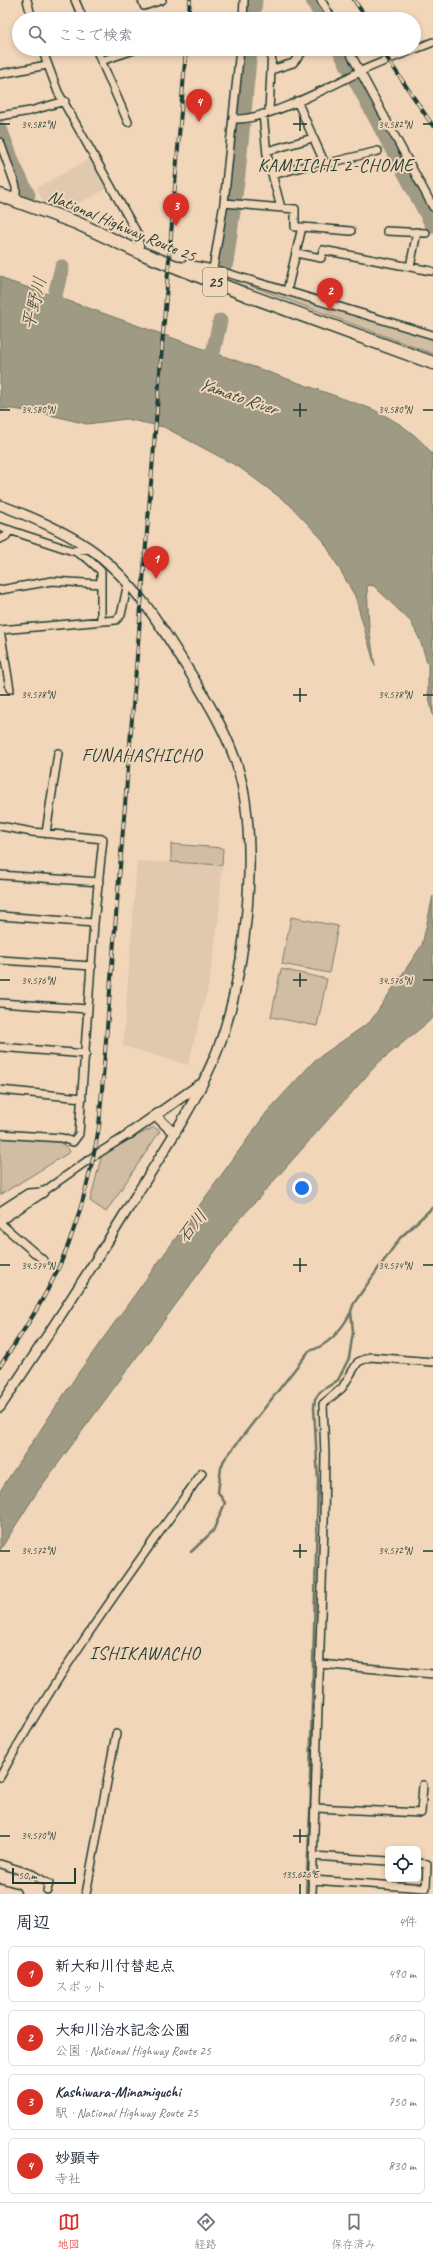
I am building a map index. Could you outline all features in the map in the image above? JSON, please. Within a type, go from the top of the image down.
[{"type":"main road","name":"National Highway Route 25","points":[[0,195],[77,223],[141,253],[433,363]]},
{"type":"main road","points":[[0,1890],[14,1894]]},
{"type":"street","points":[[27,0],[30,12]]},
{"type":"street","points":[[75,0],[80,12]]},
{"type":"street","points":[[142,0],[144,6],[162,0]]},
{"type":"street","points":[[243,12],[244,0]]},
{"type":"street","points":[[321,0],[328,12]]},
{"type":"street","points":[[421,47],[433,42]]},
{"type":"street","points":[[44,56],[58,92],[65,101],[136,233],[141,253]]},
{"type":"street","points":[[99,56],[128,122]]},
{"type":"street","points":[[101,61],[116,56]]},
{"type":"street","points":[[213,269],[225,203],[239,56]]},
{"type":"street","points":[[272,56],[266,113],[267,151],[281,208]]},
{"type":"street","points":[[271,70],[293,63],[299,56]]},
{"type":"street","points":[[351,56],[433,207]]},
{"type":"street","points":[[234,119],[247,120],[266,113],[297,101],[359,72],[398,56]]},
{"type":"street","points":[[0,74],[47,65]]},
{"type":"street","points":[[0,116],[30,111],[65,101]]},
{"type":"street","points":[[297,101],[325,164],[378,151]]},
{"type":"street","points":[[267,151],[313,138]]},
{"type":"street","points":[[0,142],[16,187],[16,201]]},
{"type":"street","points":[[273,174],[323,161]]},
{"type":"street","points":[[225,203],[295,210],[294,227],[351,231]]},
{"type":"street","points":[[287,291],[302,227]]},
{"type":"street","points":[[387,231],[426,233]]},
{"type":"street","points":[[410,267],[417,232]]},
{"type":"street","points":[[296,253],[321,258],[323,250],[432,271]]},
{"type":"street","points":[[180,268],[187,264],[213,269],[433,335]]},
{"type":"street","points":[[0,505],[29,516],[89,548],[128,583],[169,638],[206,699],[226,739],[239,772],[245,801],[248,849],[248,887],[242,954],[226,1024],[215,1057],[174,1133],[85,1278],[0,1407]]},
{"type":"street","points":[[0,527],[73,551],[97,566],[101,571],[101,621]]},
{"type":"street","points":[[0,539],[6,536],[10,530]]},
{"type":"street","points":[[73,551],[89,548]]},
{"type":"street","points":[[0,590],[52,581],[101,584]]},
{"type":"street","points":[[10,689],[0,630],[116,620],[121,615],[128,583]]},
{"type":"street","points":[[46,833],[58,753]]},
{"type":"street","points":[[0,826],[103,839],[94,923],[86,1054],[79,1134],[73,1142],[62,1138],[0,1134]]},
{"type":"street","points":[[0,875],[99,882]]},
{"type":"street","points":[[0,916],[94,923]]},
{"type":"street","points":[[0,960],[92,966]]},
{"type":"street","points":[[0,1003],[88,1009]]},
{"type":"street","points":[[0,1047],[86,1054]]},
{"type":"street","points":[[0,1220],[94,1156],[130,1134],[202,1082]]},
{"type":"street","points":[[0,1090],[82,1098]]},
{"type":"street","points":[[156,1116],[174,1133]]},
{"type":"street","points":[[0,1211],[28,1193],[43,1192]]},
{"type":"street","points":[[0,1223],[44,1260]]},
{"type":"street","points":[[312,1894],[325,1455],[323,1404],[342,1388],[358,1362],[370,1357],[433,1362]]},
{"type":"street","points":[[0,1777],[27,1726],[89,1630],[202,1473]]},
{"type":"street","points":[[320,1664],[433,1674]]},
{"type":"street","points":[[86,1894],[116,1734]]},
{"type":"street","points":[[315,1808],[421,1813],[423,1785]]},
{"type":"street","points":[[313,1856],[385,1861]]},
{"type":"street","points":[[0,1864],[32,1874],[48,1884],[47,1890]]},
{"type":"street","points":[[312,1880],[426,1888],[427,1864],[421,1864]]},
{"type":"shaded area","points":[[93,157],[109,188],[66,209],[44,202],[36,188]]},
{"type":"shaded area","points":[[213,272],[433,338],[433,354]]},
{"type":"shaded area","points":[[171,844],[223,848],[222,865],[171,862]]},
{"type":"shaded area","points":[[137,861],[222,865],[219,917],[209,983],[188,1065],[123,1046]]},
{"type":"shaded area","points":[[291,917],[338,926],[329,973],[282,964]]},
{"type":"shaded area","points":[[281,969],[327,979],[317,1026],[271,1017]]},
{"type":"shaded area","points":[[154,1127],[160,1131],[106,1212],[90,1201],[102,1154]]},
{"type":"shaded area","points":[[0,1137],[59,1142],[68,1148],[70,1152],[0,1195]]},
{"type":"water","name":"Yamato River","points":[[0,276],[8,281],[63,299],[372,409],[398,423],[420,440],[433,455],[433,716],[428,692],[428,665],[420,640],[411,622],[374,586],[367,585],[369,627],[375,666],[355,596],[323,540],[289,504],[239,467],[164,427],[126,419],[87,424],[46,414],[13,409],[0,409]]},
{"type":"water","name":"石川","points":[[433,896],[433,1018],[378,1063],[233,1227],[37,1492],[0,1550],[0,1491],[79,1372],[267,1112],[315,1060],[370,1022],[422,945]]},
{"type":"waterway","points":[[254,12],[255,0]]},
{"type":"waterway","points":[[313,0],[319,12]]},
{"type":"waterway","points":[[226,263],[238,174],[249,56]]},
{"type":"waterway","points":[[343,56],[433,226]]},
{"type":"waterway","name":"平野川","points":[[0,129],[14,166],[28,195]]},
{"type":"waterway","name":"平野川","points":[[50,315],[62,267]]},
{"type":"waterway","name":"Yamato River","points":[[209,371],[220,321]]},
{"type":"waterway","points":[[306,1894],[311,1793],[310,1778],[318,1481],[314,1407],[315,1399],[320,1392],[338,1380],[349,1358],[353,1332],[351,1311],[354,1303],[400,1238],[433,1207]]},
{"type":"waterway","points":[[191,1552],[213,1531],[225,1503],[218,1492],[221,1468],[224,1460],[309,1351],[316,1349],[334,1336],[351,1312]]},
{"type":"railway","points":[[189,12],[190,0]]},
{"type":"railway","points":[[354,0],[362,12]]},
{"type":"railway","points":[[0,1366],[38,1307],[62,1261],[83,1201],[99,1127],[185,56]]},
{"type":"railway","points":[[386,56],[433,126]]},
{"type":"place","name":"妙顕寺","points":[[199,122]]},
{"type":"place","name":"Kashiwara-Minamiguchi","points":[[176,226]]},
{"type":"place","name":"大和川治水記念公園","points":[[330,311]]},
{"type":"place","name":"新大和川付替起点","points":[[156,579]]},
{"type":"district","name":"KAMIICHI 2-CHOME","points":[[336,165]]},
{"type":"district","name":"FUNAHASHICHO","points":[[142,755]]},
{"type":"district","name":"ISHIKAWACHO","points":[[145,1653]]}]
